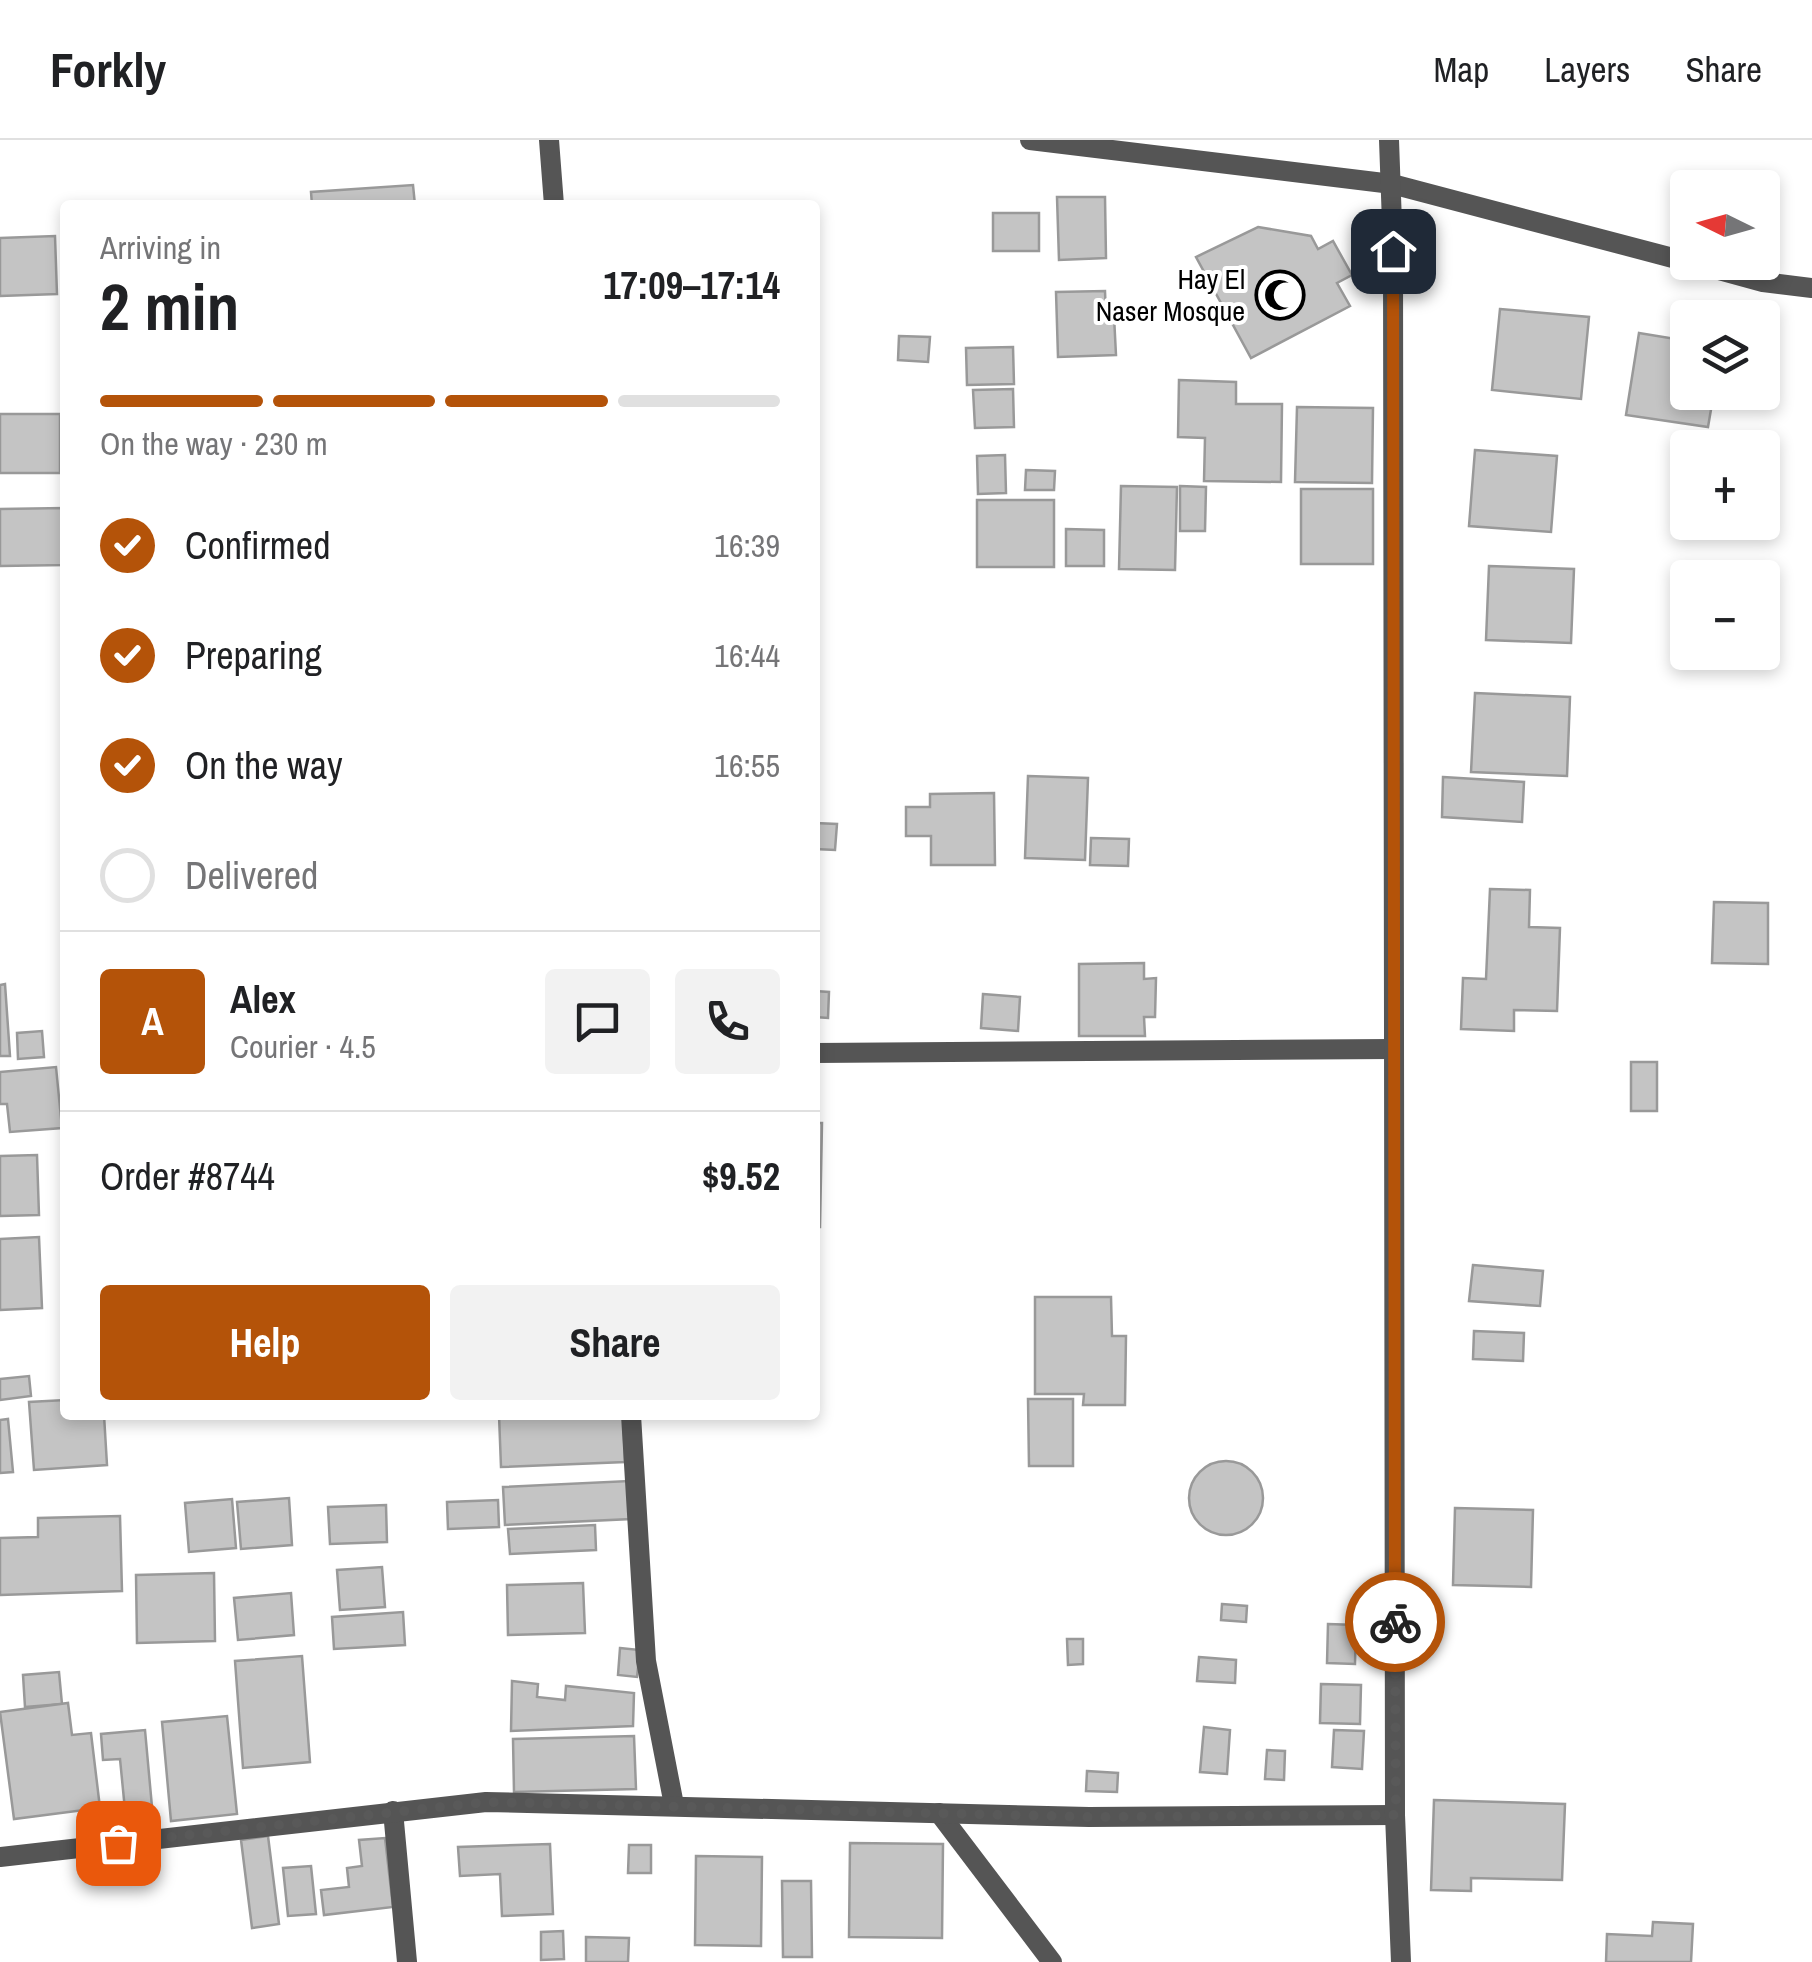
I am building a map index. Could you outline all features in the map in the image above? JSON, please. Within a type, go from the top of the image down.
[{"type":"street","points":[[550,140],[554,200]]},
{"type":"street","points":[[1030,140],[1392,184],[1670,257]]},
{"type":"street","points":[[1389,140],[1396,1815],[1401,1962]]},
{"type":"street","points":[[1756,280],[1812,288]]},
{"type":"street","points":[[820,1053],[1393,1049]]},
{"type":"street","points":[[631,1420],[646,1662],[674,1805]]},
{"type":"street","points":[[0,1857],[486,1802],[939,1813],[1396,1815]]},
{"type":"street","points":[[393,1811],[407,1962]]},
{"type":"street","points":[[939,1813],[1052,1962]]},
{"type":"building","points":[[413,185],[414,200],[312,200],[311,192]]},
{"type":"building","points":[[1057,197],[1105,197],[1106,258],[1059,260]]},
{"type":"building","points":[[993,213],[1039,213],[1039,251],[993,251]]},
{"type":"building","name":"Hay El Naser Mosque","points":[[1258,227],[1311,236],[1318,249],[1333,241],[1352,275],[1337,283],[1350,306],[1251,358],[1196,257]]},
{"type":"building","points":[[55,236],[57,294],[0,296],[0,238]]},
{"type":"building","points":[[1105,291],[1106,317],[1114,316],[1116,355],[1058,357],[1056,292]]},
{"type":"building","points":[[1500,309],[1589,317],[1581,399],[1492,390]]},
{"type":"building","points":[[1639,333],[1670,338],[1670,410],[1711,410],[1708,427],[1626,415]]},
{"type":"building","points":[[899,336],[930,337],[928,362],[898,360]]},
{"type":"building","points":[[1013,347],[1014,384],[967,385],[966,348]]},
{"type":"building","points":[[1179,380],[1236,382],[1236,404],[1282,404],[1281,482],[1204,481],[1205,438],[1178,437]]},
{"type":"building","points":[[1013,389],[1014,427],[975,428],[973,390]]},
{"type":"building","points":[[1297,407],[1373,408],[1372,483],[1295,482]]},
{"type":"building","points":[[0,414],[60,414],[60,473],[0,473]]},
{"type":"building","points":[[1475,450],[1557,456],[1551,532],[1469,526]]},
{"type":"building","points":[[1005,455],[1006,493],[978,494],[977,456]]},
{"type":"building","points":[[1026,470],[1055,471],[1054,490],[1025,490]]},
{"type":"building","points":[[1121,486],[1177,487],[1175,570],[1119,569]]},
{"type":"building","points":[[1180,486],[1206,487],[1205,531],[1180,531]]},
{"type":"building","points":[[1301,489],[1373,489],[1373,564],[1301,564]]},
{"type":"building","points":[[977,500],[1054,500],[1054,567],[977,567]]},
{"type":"building","points":[[60,508],[60,565],[0,566],[0,509]]},
{"type":"building","points":[[1066,529],[1104,530],[1104,566],[1066,566]]},
{"type":"building","points":[[1489,566],[1574,569],[1571,643],[1486,640]]},
{"type":"building","points":[[1475,693],[1570,697],[1567,776],[1471,772]]},
{"type":"building","points":[[1028,776],[1088,778],[1085,860],[1025,858]]},
{"type":"building","points":[[1443,777],[1524,782],[1522,822],[1442,817]]},
{"type":"building","points":[[994,793],[995,865],[931,865],[931,836],[906,836],[906,807],[930,807],[930,794]]},
{"type":"building","points":[[820,823],[837,824],[835,850],[820,849]]},
{"type":"building","points":[[1091,838],[1129,839],[1128,866],[1090,865]]},
{"type":"building","points":[[1490,889],[1530,890],[1529,927],[1560,928],[1557,1011],[1514,1010],[1514,1031],[1461,1029],[1463,978],[1486,979]]},
{"type":"building","points":[[1714,902],[1768,903],[1768,964],[1712,963]]},
{"type":"building","points":[[1144,963],[1144,979],[1156,978],[1155,1017],[1144,1017],[1145,1036],[1079,1036],[1079,964]]},
{"type":"building","points":[[5,984],[10,1056],[0,1056],[0,985]]},
{"type":"building","points":[[820,991],[829,992],[828,1018],[820,1017]]},
{"type":"building","points":[[983,994],[1020,997],[1018,1031],[981,1028]]},
{"type":"building","points":[[42,1031],[44,1057],[18,1059],[17,1033]]},
{"type":"building","points":[[1631,1062],[1657,1062],[1657,1111],[1631,1111]]},
{"type":"building","points":[[56,1067],[60,1128],[10,1132],[7,1104],[0,1104],[0,1072]]},
{"type":"building","points":[[820,1123],[822,1123],[820,1227]]},
{"type":"building","points":[[37,1155],[39,1215],[0,1216],[0,1156]]},
{"type":"building","points":[[39,1237],[42,1308],[0,1310],[0,1239]]},
{"type":"building","points":[[1473,1265],[1543,1271],[1540,1306],[1469,1301]]},
{"type":"building","points":[[1035,1297],[1111,1297],[1112,1336],[1126,1336],[1125,1405],[1083,1405],[1084,1394],[1035,1394]]},
{"type":"building","points":[[1474,1331],[1524,1333],[1523,1361],[1473,1359]]},
{"type":"building","points":[[29,1376],[31,1396],[0,1400],[0,1379]]},
{"type":"building","points":[[1028,1399],[1073,1399],[1073,1466],[1029,1466]]},
{"type":"building","points":[[60,1400],[60,1420],[104,1420],[107,1465],[34,1470],[29,1402]]},
{"type":"building","points":[[8,1419],[13,1472],[0,1473],[0,1420]]},
{"type":"building","points":[[499,1420],[623,1420],[625,1462],[501,1467]]},
{"type":"building","points":[[1226,1461],[1240,1463],[1252,1472],[1261,1484],[1261,1512],[1252,1524],[1240,1533],[1226,1535],[1212,1533],[1200,1524],[1191,1512],[1189,1498],[1191,1484],[1200,1472],[1212,1463]]},
{"type":"building","points":[[629,1481],[631,1519],[505,1525],[503,1487]]},
{"type":"building","points":[[289,1498],[292,1545],[241,1549],[237,1502]]},
{"type":"building","points":[[232,1499],[236,1548],[189,1552],[185,1503]]},
{"type":"building","points":[[498,1500],[499,1527],[448,1529],[447,1502]]},
{"type":"building","points":[[386,1505],[387,1542],[330,1544],[328,1507]]},
{"type":"building","points":[[1455,1508],[1533,1510],[1531,1587],[1453,1585]]},
{"type":"building","points":[[120,1516],[122,1591],[0,1595],[0,1538],[38,1537],[38,1518]]},
{"type":"building","points":[[595,1525],[596,1550],[510,1554],[508,1529]]},
{"type":"building","points":[[382,1567],[385,1607],[340,1610],[337,1570]]},
{"type":"building","points":[[214,1573],[215,1641],[137,1643],[136,1575]]},
{"type":"building","points":[[583,1583],[585,1633],[508,1635],[507,1585]]},
{"type":"building","points":[[291,1593],[294,1635],[238,1640],[234,1598]]},
{"type":"building","points":[[1222,1604],[1247,1606],[1246,1622],[1221,1620]]},
{"type":"building","points":[[403,1612],[405,1645],[334,1649],[332,1617]]},
{"type":"building","points":[[1328,1624],[1356,1625],[1355,1664],[1327,1663]]},
{"type":"building","points":[[1067,1639],[1083,1639],[1083,1664],[1068,1665]]},
{"type":"building","points":[[620,1648],[640,1650],[637,1677],[618,1675]]},
{"type":"building","points":[[302,1656],[310,1762],[243,1768],[235,1661]]},
{"type":"building","points":[[1199,1657],[1236,1660],[1235,1683],[1197,1681]]},
{"type":"building","points":[[59,1672],[62,1704],[25,1707],[23,1675]]},
{"type":"building","points":[[512,1681],[538,1684],[537,1697],[565,1700],[566,1686],[634,1693],[633,1726],[511,1731]]},
{"type":"building","points":[[1321,1684],[1361,1685],[1360,1724],[1320,1723]]},
{"type":"building","points":[[68,1703],[72,1735],[91,1733],[100,1808],[14,1819],[0,1712]]},
{"type":"building","points":[[227,1716],[237,1814],[171,1821],[162,1722]]},
{"type":"building","points":[[1204,1727],[1230,1730],[1227,1774],[1200,1772]]},
{"type":"building","points":[[145,1730],[152,1807],[125,1810],[120,1759],[103,1760],[101,1734]]},
{"type":"building","points":[[1334,1730],[1364,1731],[1362,1769],[1332,1767]]},
{"type":"building","points":[[634,1736],[636,1789],[514,1792],[513,1739]]},
{"type":"building","points":[[1267,1750],[1285,1751],[1284,1780],[1265,1779]]},
{"type":"building","points":[[1087,1771],[1118,1773],[1117,1792],[1086,1791]]},
{"type":"building","points":[[1434,1800],[1565,1804],[1562,1880],[1471,1878],[1471,1891],[1431,1890]]},
{"type":"building","points":[[268,1836],[279,1924],[252,1928],[241,1840]]},
{"type":"building","points":[[385,1838],[393,1907],[324,1915],[321,1890],[349,1887],[347,1868],[362,1866],[359,1840]]},
{"type":"building","points":[[850,1843],[943,1844],[942,1938],[849,1937]]},
{"type":"building","points":[[550,1844],[553,1914],[502,1916],[500,1874],[460,1876],[458,1847]]},
{"type":"building","points":[[629,1845],[651,1845],[651,1873],[628,1873]]},
{"type":"building","points":[[696,1856],[762,1857],[761,1946],[695,1945]]},
{"type":"building","points":[[311,1866],[316,1914],[288,1916],[283,1868]]},
{"type":"building","points":[[782,1881],[811,1881],[812,1957],[783,1957]]},
{"type":"building","points":[[1653,1922],[1693,1924],[1691,1962],[1606,1962],[1607,1934],[1652,1936]]},
{"type":"building","points":[[563,1931],[564,1959],[541,1960],[541,1932]]},
{"type":"building","points":[[586,1937],[629,1938],[628,1962],[586,1962]]},
{"type":"way so far","points":[[118,1843],[486,1802],[1089,1817],[1396,1815],[1395,1622]]},
{"type":"place","name":"Hay El Naser Mosque","points":[[1280,295]]},
{"type":"route","points":[[1393,251],[1395,1622]]}]
